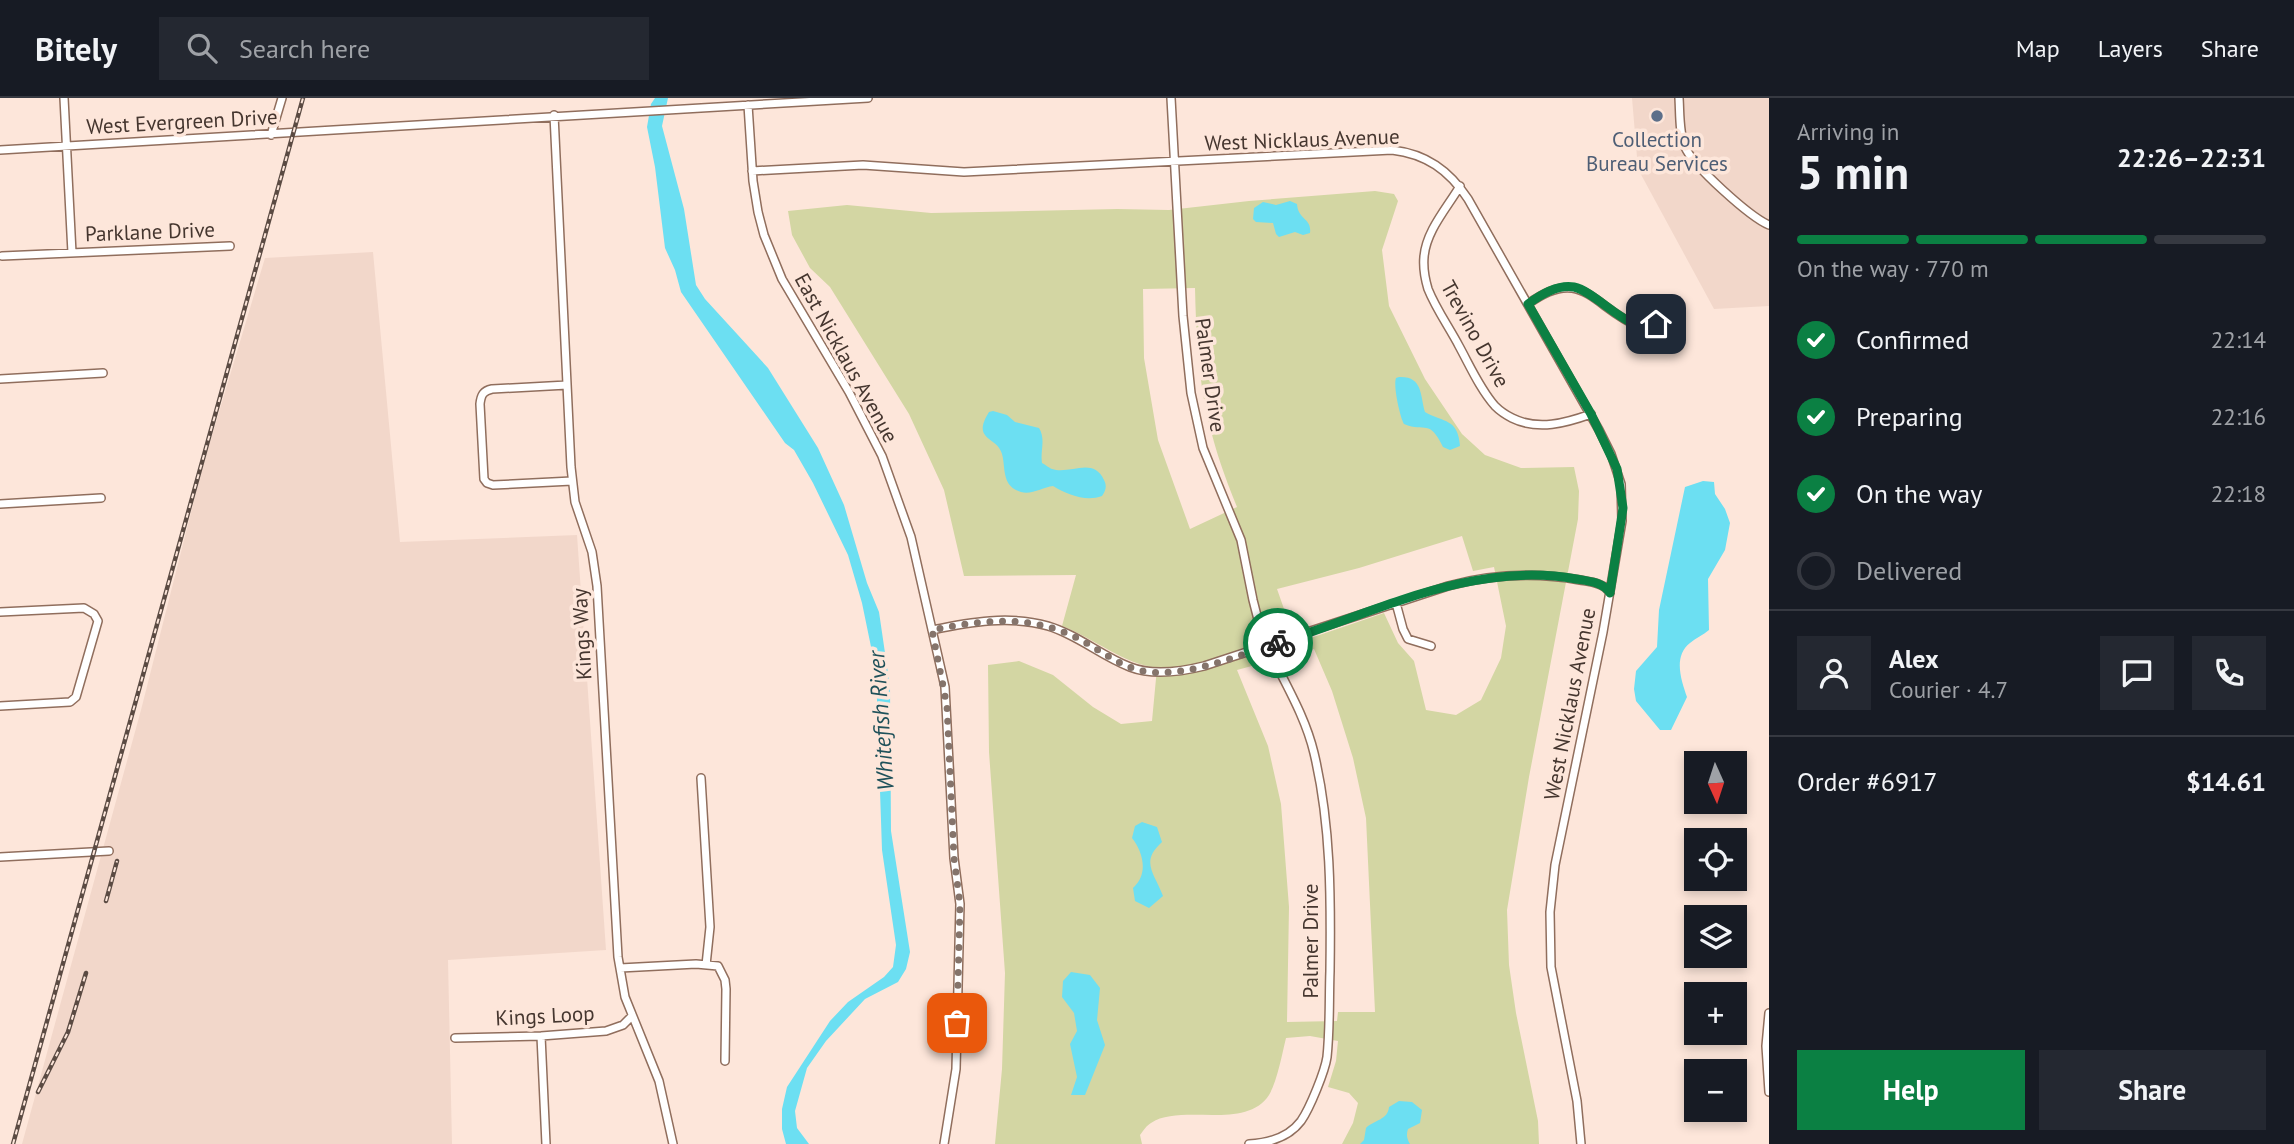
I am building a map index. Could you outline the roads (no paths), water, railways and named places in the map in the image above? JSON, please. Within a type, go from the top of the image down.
[{"type":"street","name":"Parklane Drive","points":[[64,98],[72,253]]},
{"type":"street","points":[[271,135],[282,98]]},
{"type":"street","name":"West Evergreen Drive","points":[[0,150],[868,98]]},
{"type":"street","name":"Palmer Drive","points":[[1171,98],[1183,316],[1197,421],[1209,466],[1241,540],[1266,646],[1302,715],[1314,754],[1324,822],[1330,915],[1327,1059],[1301,1121],[1289,1133],[1272,1141],[1249,1144]]},
{"type":"street","points":[[1679,98],[1683,142],[1695,162],[1745,209],[1769,225]]},
{"type":"street","name":"East Nicklaus Avenue","points":[[748,105],[752,170],[764,235],[782,279],[849,392],[886,468],[920,569],[947,706],[954,858],[960,904],[956,1069],[944,1144]]},
{"type":"street","name":"Kings Way","points":[[554,115],[572,481],[577,511],[593,552],[597,586],[618,957],[622,987],[659,1081],[673,1144]]},
{"type":"street","name":"West Nicklaus Avenue","points":[[1174,162],[1392,150],[1431,161],[1442,168],[1460,186],[1591,414],[1611,454],[1623,496],[1622,521],[1555,865],[1550,912],[1551,967],[1577,1101],[1581,1144]]},
{"type":"street","points":[[752,170],[863,165],[964,172],[1174,162]]},
{"type":"street","name":"Trevino Drive","points":[[1460,186],[1429,236],[1425,248],[1424,269],[1426,283],[1435,303],[1471,368],[1496,407],[1519,421],[1554,425],[1591,414]]},
{"type":"street","name":"Parklane Drive","points":[[2,256],[230,246]]},
{"type":"street","points":[[1528,304],[1550,291],[1569,287],[1584,291],[1640,327],[1656,324],[1661,310]]},
{"type":"street","points":[[0,379],[103,373]]},
{"type":"street","points":[[568,385],[492,388],[485,391],[481,396],[482,442],[484,479],[487,483],[493,485],[572,481]]},
{"type":"street","points":[[0,504],[101,498]]},
{"type":"street","points":[[932,630],[988,621],[1032,622],[1064,632],[1127,666],[1164,673],[1204,666],[1465,581],[1508,575],[1543,575],[1604,586],[1610,593]]},
{"type":"street","points":[[1396,603],[1408,639],[1431,646]]},
{"type":"street","points":[[0,612],[84,608],[94,614],[97,621],[76,697],[70,702],[0,706]]},
{"type":"street","points":[[701,778],[708,887],[706,965]]},
{"type":"street","points":[[0,857],[108,851]]},
{"type":"street","points":[[620,968],[718,965],[725,980],[725,1061]]},
{"type":"street","points":[[1769,1013],[1766,1046],[1769,1092]]},
{"type":"street","name":"Kings Loop","points":[[455,1038],[541,1036],[612,1030],[624,1025],[632,1016]]},
{"type":"street","points":[[541,1036],[546,1144]]},
{"type":"water","name":"Whitefish River","points":[[655,98],[668,98],[662,126],[684,209],[696,285],[705,299],[768,368],[818,448],[844,505],[867,583],[879,612],[890,687],[891,831],[910,952],[906,969],[898,982],[865,999],[826,1041],[807,1068],[795,1111],[797,1128],[809,1144],[786,1144],[782,1129],[782,1109],[787,1087],[830,1021],[848,1002],[884,977],[893,967],[896,945],[882,850],[876,671],[862,603],[848,555],[813,483],[794,450],[785,443],[681,292],[665,248],[647,127],[651,104]]},
{"type":"water","points":[[1290,201],[1297,204],[1309,224],[1310,233],[1303,235],[1295,232],[1279,237],[1273,223],[1256,222],[1253,219],[1254,208],[1263,202],[1276,205]]},
{"type":"water","points":[[1396,378],[1416,383],[1425,412],[1453,426],[1460,446],[1450,450],[1443,447],[1430,429],[1404,424],[1395,388]]},
{"type":"water","points":[[989,412],[1007,415],[1015,422],[1039,428],[1042,436],[1042,463],[1050,468],[1094,469],[1106,486],[1102,496],[1077,497],[1053,486],[1021,492],[1010,486],[1002,454],[984,433],[984,421]]},
{"type":"water","points":[[1703,481],[1714,482],[1715,494],[1730,523],[1725,550],[1708,579],[1709,630],[1685,648],[1680,661],[1687,697],[1671,730],[1660,730],[1636,701],[1636,671],[1657,647],[1659,610],[1685,487]]},
{"type":"water","points":[[1142,822],[1157,827],[1162,842],[1155,849],[1150,862],[1163,896],[1149,908],[1135,901],[1133,888],[1141,876],[1143,863],[1132,838],[1135,826]]},
{"type":"water","points":[[1071,972],[1090,975],[1100,988],[1097,1020],[1105,1045],[1085,1095],[1071,1095],[1077,1077],[1070,1044],[1077,1031],[1074,1013],[1062,997],[1063,981]]},
{"type":"water","points":[[1399,1101],[1412,1102],[1422,1110],[1420,1123],[1408,1129],[1410,1144],[1360,1144],[1364,1140],[1366,1128],[1386,1115],[1389,1107]]},
{"type":"railway","points":[[13,1144],[303,98]]},
{"type":"railway","points":[[106,901],[117,861]]},
{"type":"railway","points":[[38,1092],[68,1032],[86,973]]},
{"type":"place","name":"Collection Bureau Services","points":[[1657,116]]}]
